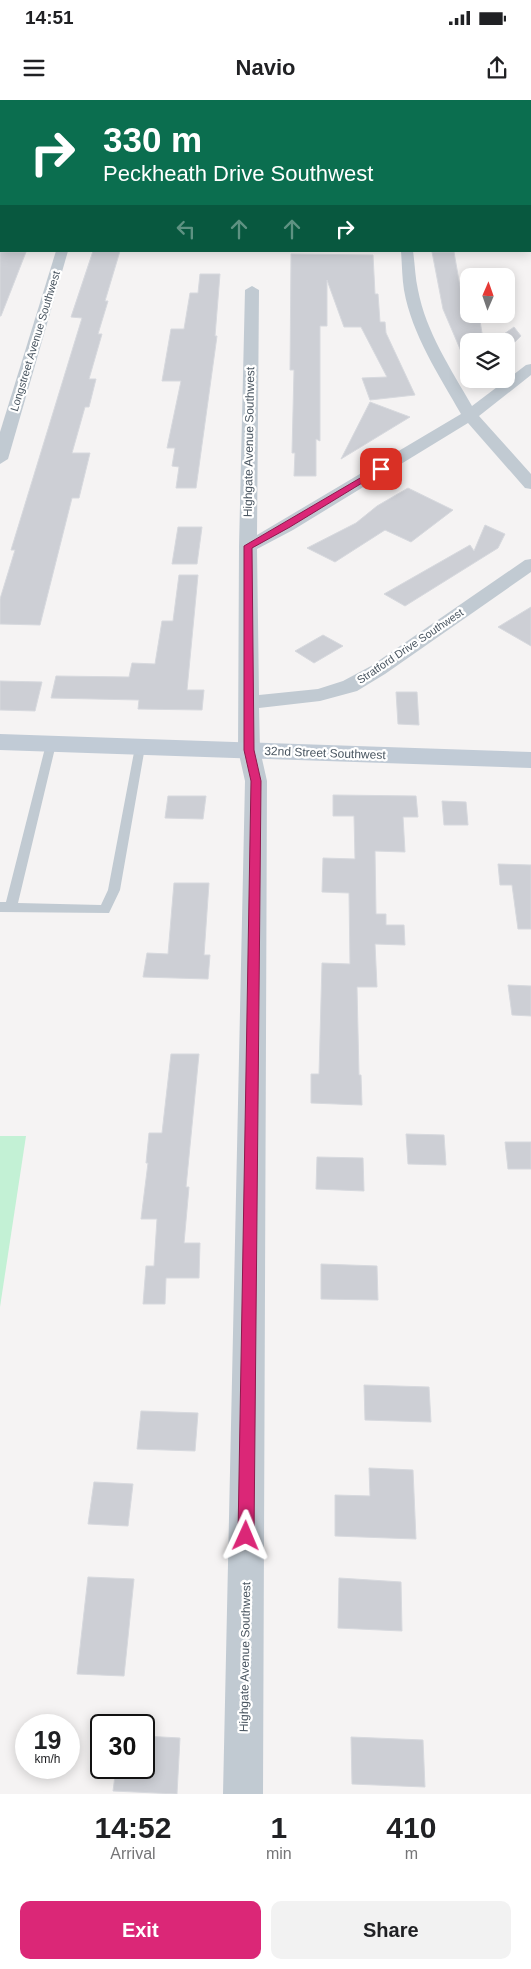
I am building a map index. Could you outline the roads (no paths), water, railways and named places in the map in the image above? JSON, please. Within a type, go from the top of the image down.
[{"type":"street","name":"Longstreet Avenue Southwest","points":[[0,459],[62,252]]},
{"type":"street","points":[[407,252],[411,290],[418,316],[433,352],[470,415],[531,484]]},
{"type":"street","name":"Highgate Avenue Southwest","points":[[243,1794],[256,781],[249,750],[248,702],[248,546],[252,290]]},
{"type":"street","points":[[248,546],[287,526],[470,415],[531,368]]},
{"type":"street","name":"Stratford Drive Southwest","points":[[248,702],[287,700],[320,695],[350,686],[378,670],[531,564]]},
{"type":"street","name":"32nd Street Southwest","points":[[0,742],[531,760]]},
{"type":"lane","points":[[51,744],[6,907],[105,910],[114,890],[140,747]]}]
